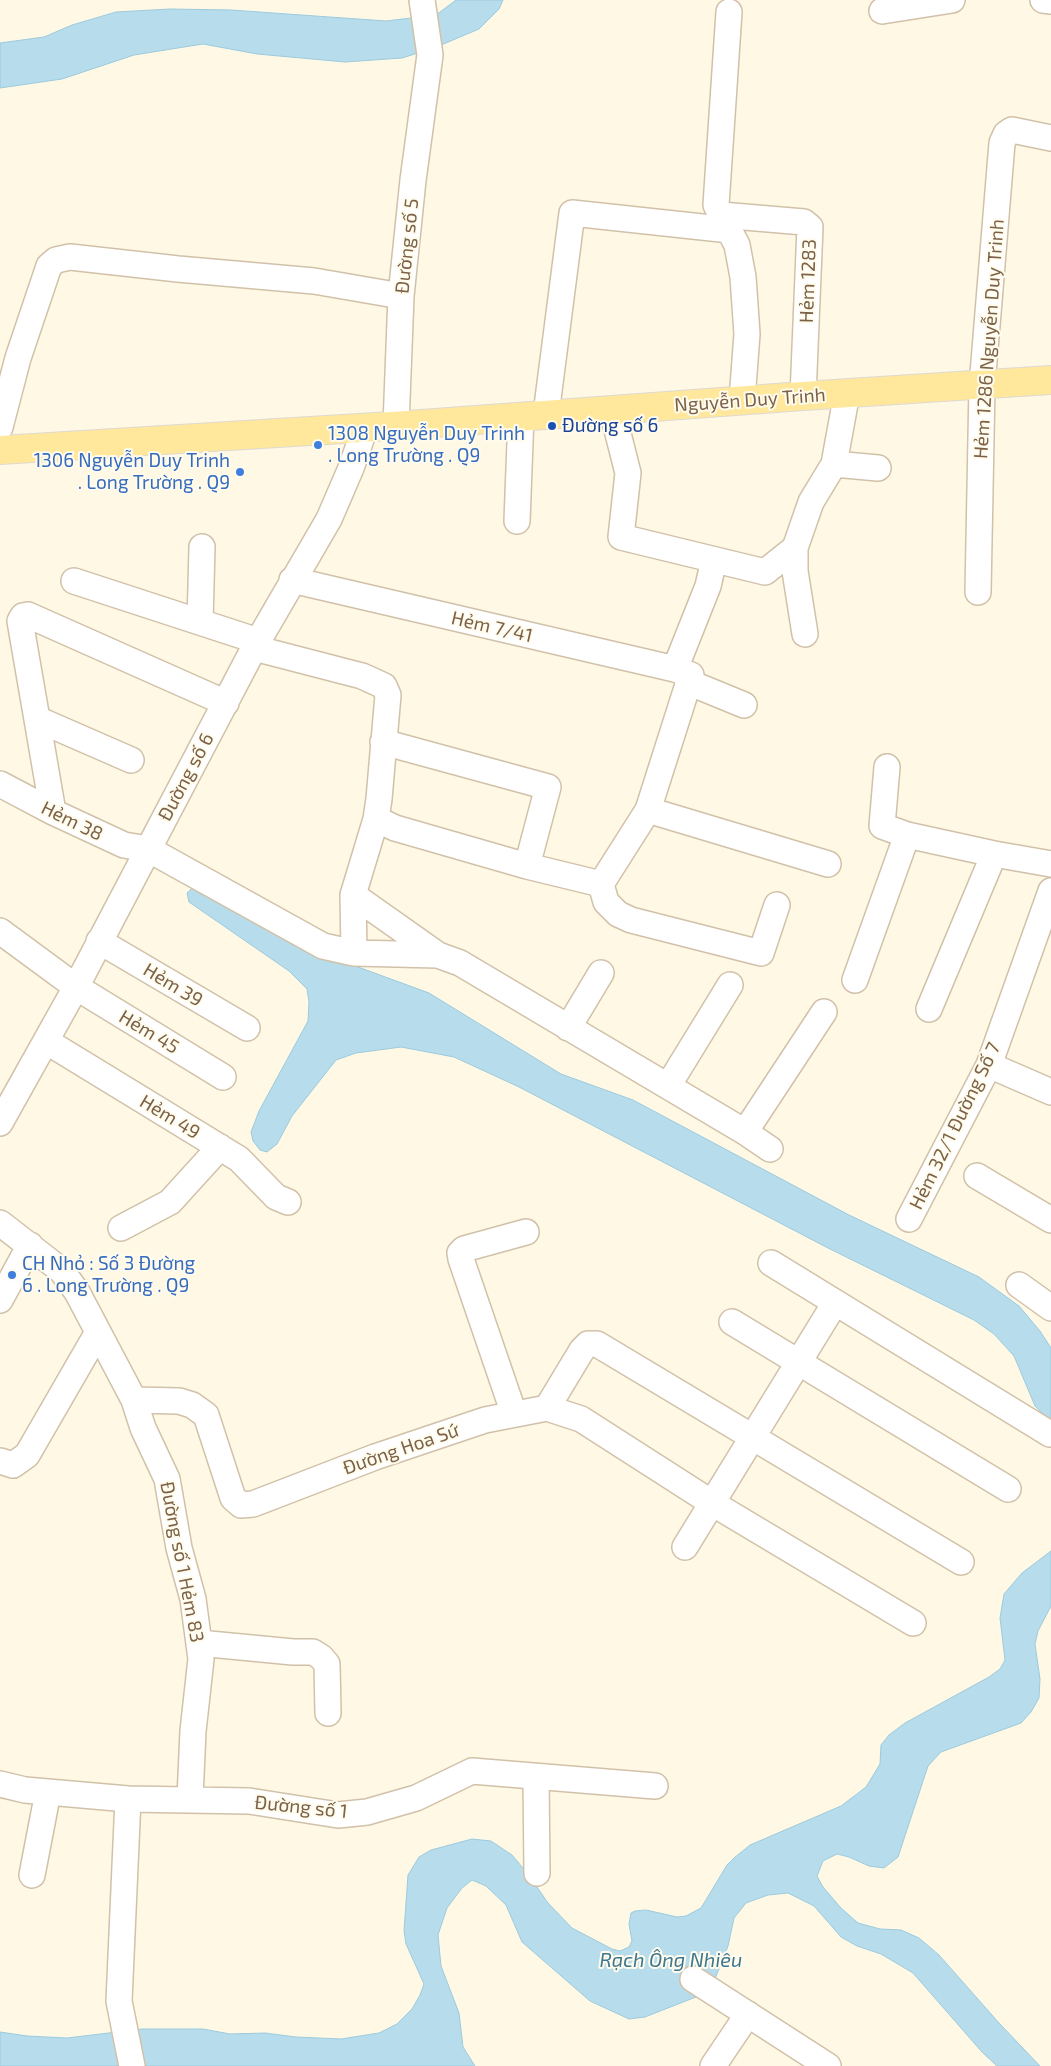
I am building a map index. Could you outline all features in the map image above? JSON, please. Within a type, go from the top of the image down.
[{"type":"main road","name":"Nguyễn Duy Trinh","points":[[0,450],[365,428],[742,400],[982,386],[1051,380]]},
{"type":"street","name":"Đường số 5","points":[[402,425],[401,297],[413,180],[429,62],[422,0]]},
{"type":"street","points":[[882,11],[952,0]]},
{"type":"street","points":[[1043,0],[1051,2]]},
{"type":"street","points":[[728,12],[716,205],[737,245],[743,277],[747,334],[742,400]]},
{"type":"street","name":"Hẻm 1286 Nguyễn Duy Trinh","points":[[978,592],[982,386],[1002,143],[1006,134],[1012,130],[1051,138]]},
{"type":"street","points":[[517,520],[533,415],[561,299],[572,213],[725,222]]},
{"type":"street","name":"Hẻm 1283","points":[[725,222],[804,222],[810,227],[803,396]]},
{"type":"street","points":[[0,427],[18,358],[49,266],[56,260],[70,257],[314,281],[401,297]]},
{"type":"street","points":[[805,634],[795,571],[795,548],[811,502],[834,464],[848,393]]},
{"type":"street","points":[[612,410],[628,472],[621,538],[765,572],[795,548]]},
{"type":"street","name":"Đường số 6","points":[[0,1122],[9,1088],[46,1041],[256,645],[328,519],[351,468],[365,428]]},
{"type":"street","points":[[834,464],[878,468]]},
{"type":"street","points":[[200,622],[202,547]]},
{"type":"street","points":[[714,560],[648,810],[601,884],[606,902],[618,914],[631,920],[761,953],[776,905]]},
{"type":"street","name":"Hẻm 7/41","points":[[292,580],[685,675],[744,705]]},
{"type":"street","points":[[74,581],[200,622],[256,645],[362,676],[384,686],[388,695],[379,799],[376,819],[353,895],[354,953]]},
{"type":"street","points":[[53,812],[20,621],[23,616],[28,615],[226,703]]},
{"type":"street","points":[[37,719],[131,760]]},
{"type":"street","points":[[383,742],[548,787],[527,866]]},
{"type":"street","points":[[888,766],[882,826],[907,834],[994,854],[1051,864]]},
{"type":"street","name":"Hẻm 38","points":[[0,784],[53,812],[124,845],[148,849],[323,946],[354,953],[438,955]]},
{"type":"street","points":[[648,810],[828,864]]},
{"type":"street","points":[[376,819],[395,828],[527,866],[601,884]]},
{"type":"street","points":[[854,980],[907,834]]},
{"type":"street","points":[[929,1009],[994,854]]},
{"type":"street","name":"Hẻm 32/1 Đường Số 7","points":[[909,1219],[989,1065],[1041,951],[1051,891]]},
{"type":"street","points":[[353,895],[438,955],[460,964],[668,1086],[770,1149]]},
{"type":"street","name":"Hẻm 45","points":[[0,931],[76,987],[223,1077]]},
{"type":"street","name":"Hẻm 39","points":[[99,941],[246,1028]]},
{"type":"street","points":[[568,1028],[601,973]]},
{"type":"street","points":[[668,1086],[730,985]]},
{"type":"street","points":[[745,1132],[824,1012]]},
{"type":"street","name":"Hẻm 49","points":[[46,1041],[220,1147],[238,1159],[276,1197],[288,1202]]},
{"type":"street","points":[[989,1065],[1051,1092]]},
{"type":"street","points":[[121,1228],[170,1202],[220,1147]]},
{"type":"street","points":[[977,1176],[1051,1220]]},
{"type":"street","points":[[0,1223],[30,1245],[0,1300]]},
{"type":"street","points":[[514,1414],[460,1259],[460,1253],[464,1249],[526,1232]]},
{"type":"street","name":"Đường số 1 Hẻm 83","points":[[30,1245],[62,1271],[78,1292],[134,1400],[142,1428],[166,1479],[179,1548],[193,1599],[201,1659],[193,1731],[190,1798]]},
{"type":"street","points":[[771,1263],[1050,1434]]},
{"type":"street","points":[[1019,1285],[1051,1308]]},
{"type":"street","points":[[685,1547],[835,1303]]},
{"type":"street","points":[[732,1322],[1008,1489]]},
{"type":"street","points":[[3,1463],[13,1465],[27,1455],[98,1332]]},
{"type":"street","points":[[547,1408],[582,1350],[588,1344],[597,1344],[961,1562]]},
{"type":"street","name":"Đường Hoa Sứ","points":[[134,1400],[179,1401],[192,1405],[206,1415],[233,1498],[241,1505],[253,1504],[375,1457],[476,1423],[547,1408],[581,1419],[712,1503],[913,1623]]},
{"type":"street","points":[[199,1643],[293,1652],[313,1652],[322,1657],[327,1664],[328,1713]]},
{"type":"street","name":"Đường số 1","points":[[0,1784],[25,1790],[128,1799],[190,1798],[249,1801],[338,1815],[367,1812],[416,1798],[472,1771],[655,1786]]},
{"type":"street","points":[[536,1777],[537,1873]]},
{"type":"street","points":[[32,1875],[48,1792]]},
{"type":"street","points":[[128,1799],[119,2001],[132,2066]]},
{"type":"street","points":[[693,1979],[828,2066]]},
{"type":"street","points":[[713,2066],[748,2014]]},
{"type":"water","points":[[456,0],[503,0],[499,9],[479,29],[434,48],[402,58],[345,62],[257,54],[203,44],[134,55],[62,79],[0,88],[0,43],[44,37],[72,25],[116,12],[170,9],[231,10],[386,21],[436,15]]},
{"type":"water","points":[[198,883],[339,960],[429,993],[561,1074],[633,1100],[849,1215],[979,1277],[1019,1306],[1040,1331],[1051,1348],[1051,1422],[1035,1406],[1014,1356],[994,1334],[974,1320],[828,1248],[519,1087],[454,1057],[401,1047],[356,1053],[336,1060],[292,1116],[277,1144],[267,1152],[260,1150],[253,1141],[251,1132],[259,1111],[308,1021],[309,1002],[307,989],[289,971],[189,902],[187,893]]},
{"type":"water","name":"Rạch Ông Nhiêu","points":[[1051,1551],[1051,1606],[1038,1631],[1035,1644],[1040,1679],[1039,1698],[1031,1712],[1021,1723],[941,1752],[928,1766],[898,1857],[884,1868],[869,1866],[837,1854],[823,1861],[817,1876],[823,1887],[841,1908],[858,1923],[880,1929],[901,1930],[919,1938],[939,1955],[1040,2066],[997,2066],[982,2052],[913,1973],[881,1954],[857,1946],[841,1937],[814,1906],[788,1893],[768,1895],[746,1903],[734,1918],[728,1946],[715,1979],[696,1997],[645,2017],[629,2019],[590,2001],[522,1942],[506,1905],[486,1886],[472,1880],[462,1888],[447,1908],[438,1935],[441,1966],[459,2013],[463,2047],[475,2066],[0,2066],[0,2032],[27,2036],[67,2038],[142,2029],[203,2029],[230,2034],[265,2033],[296,2037],[341,2039],[379,2033],[397,2024],[412,2009],[424,1984],[406,1944],[404,1931],[408,1875],[419,1857],[431,1850],[472,1839],[491,1841],[512,1855],[548,1903],[572,1928],[612,1949],[620,1951],[629,1947],[632,1941],[629,1924],[631,1913],[646,1910],[677,1917],[686,1916],[701,1908],[727,1865],[750,1845],[841,1806],[866,1787],[880,1764],[881,1745],[889,1735],[905,1723],[989,1677],[1000,1669],[1005,1660],[1000,1618],[1004,1594],[1022,1573]]},
{"type":"place","name":"Đường số 6","points":[[552,426]]},
{"type":"place","name":"1308 Nguyễn Duy Trinh . Long Trường . Q9","points":[[318,445]]},
{"type":"place","name":"1306 Nguyễn Duy Trinh . Long Trường . Q9","points":[[240,472]]},
{"type":"place","name":"CH Nhỏ : Số 3 Đường 6 . Long Trường . Q9","points":[[12,1275]]}]
